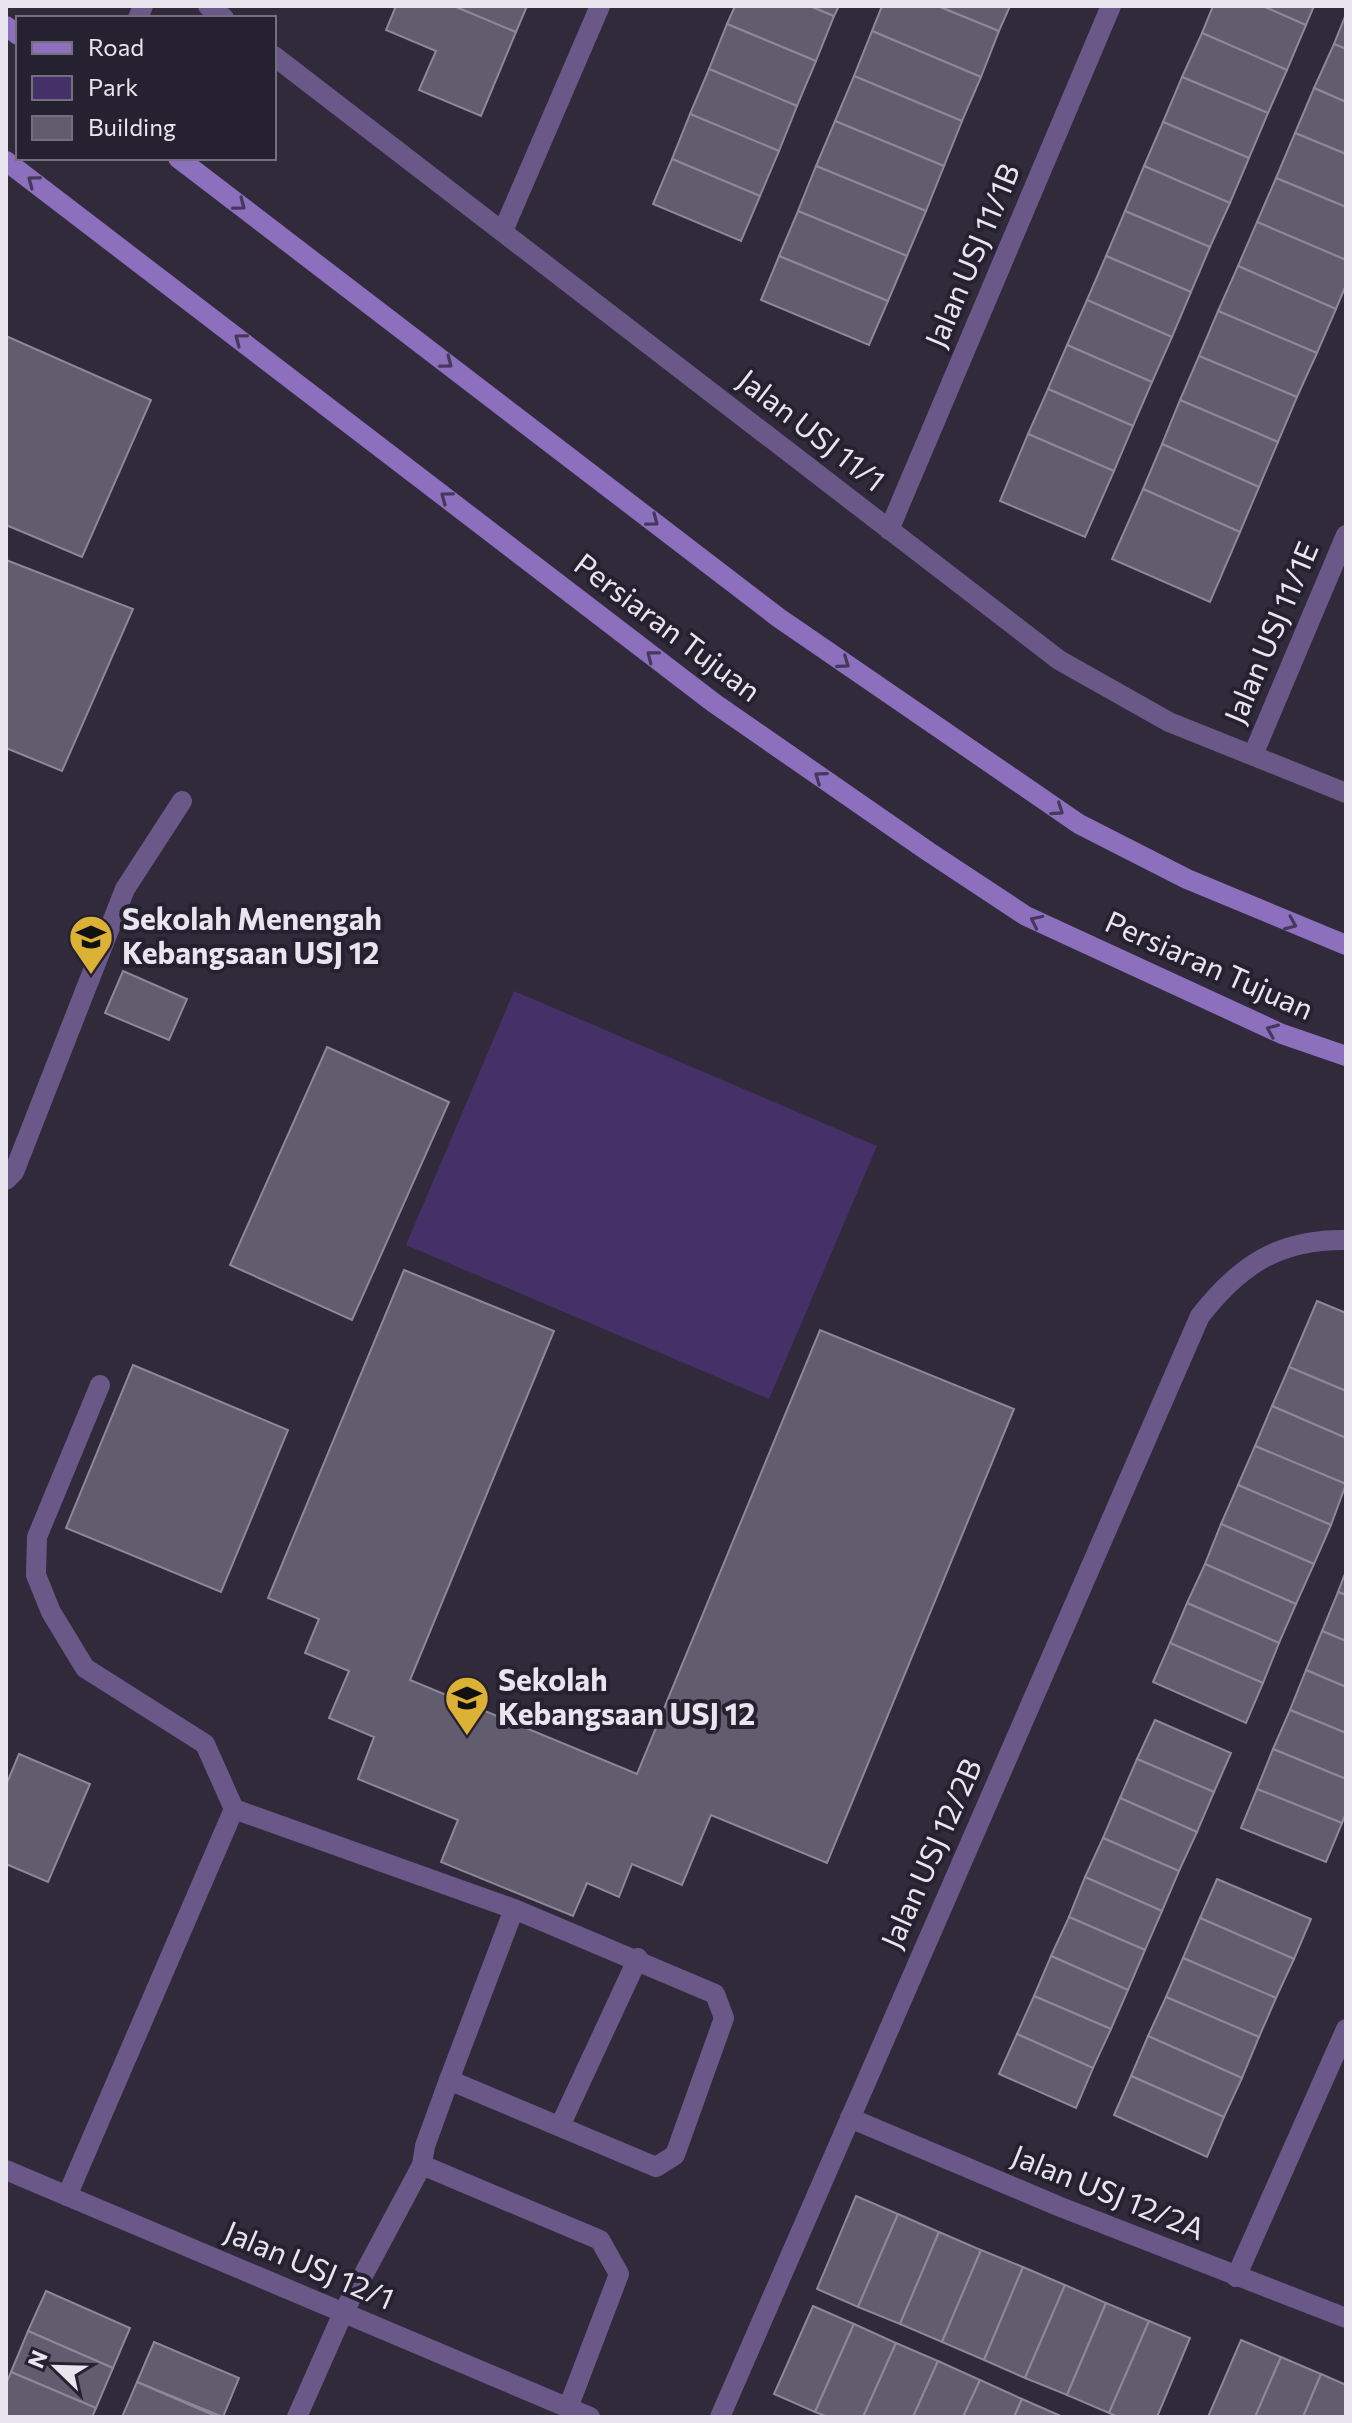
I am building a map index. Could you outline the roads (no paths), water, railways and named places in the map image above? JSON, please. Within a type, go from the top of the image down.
[{"type":"main road","points":[[181,160],[779,618],[1079,824],[1187,879],[1346,945]]},
{"type":"main road","name":"Persiaran Tujuan","points":[[6,161],[714,703],[929,852],[1039,923],[1282,1034],[1346,1056]]},
{"type":"street","points":[[503,231],[600,6]]},
{"type":"street","name":"Jalan USJ 11/1B","points":[[889,530],[1111,6]]},
{"type":"street","name":"Jalan USJ 11/1","points":[[276,58],[1059,660],[1169,722],[1346,793]]},
{"type":"street","name":"Jalan USJ 11/1E","points":[[1253,755],[1346,535]]},
{"type":"street","points":[[6,1180],[14,1172],[49,1088],[125,889],[182,801]]},
{"type":"street","name":"Jalan USJ 12/2B","points":[[720,2417],[1200,1316],[1225,1285],[1258,1258],[1300,1245],[1346,1240]]},
{"type":"street","points":[[100,1385],[37,1537],[36,1575],[51,1612],[85,1668],[205,1744],[234,1809],[514,1909],[638,1958],[715,1994],[724,2018],[675,2155],[656,2167],[449,2080]]},
{"type":"street","points":[[67,2196],[234,1809]]},
{"type":"street","points":[[297,2417],[343,2313],[422,2165],[425,2146],[514,1909]]},
{"type":"street","points":[[560,2126],[638,1958]]},
{"type":"street","points":[[1236,2277],[1346,2029]]},
{"type":"street","name":"Jalan USJ 12/2A","points":[[850,2118],[1236,2277],[1346,2318]]},
{"type":"street","points":[[422,2165],[600,2240],[619,2274],[568,2408]]},
{"type":"street","name":"Jalan USJ 12/1","points":[[6,2170],[590,2417]]},
{"type":"place","name":"Sekolah Menengah Kebangsaan USJ 12","points":[[91,976]]},
{"type":"place","name":"Sekolah Kebangsaan USJ 12","points":[[467,1737]]}]
